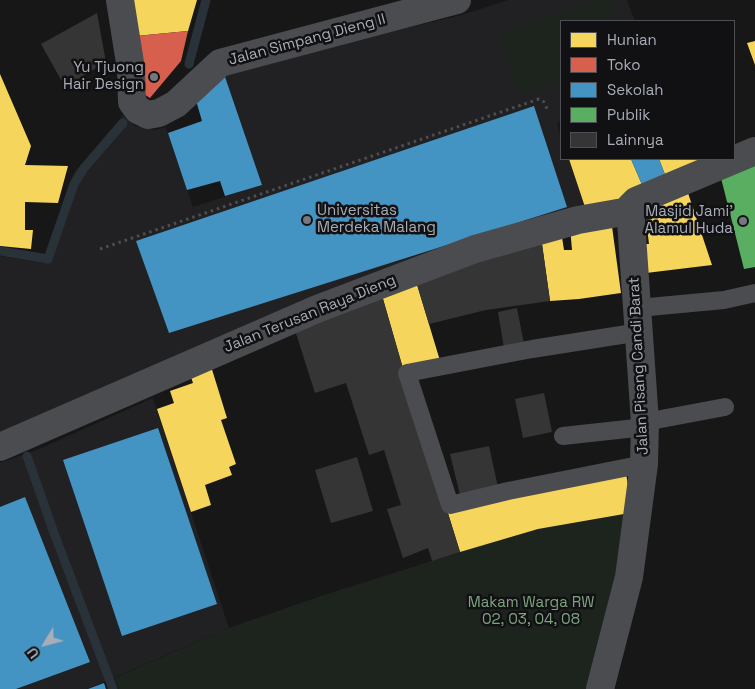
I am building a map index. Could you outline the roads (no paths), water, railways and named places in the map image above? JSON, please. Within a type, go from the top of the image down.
[{"type":"street","name":"Jalan Simpang Dieng II","points":[[120,0],[131,69],[132,102],[138,110],[148,115],[159,113],[176,104],[220,63],[430,4],[456,0]]},
{"type":"street","points":[[630,211],[632,203],[636,201],[753,154]]},
{"type":"street","name":"Jalan Pisang Candi Barat","points":[[600,689],[629,577],[644,464],[645,424],[630,211]]},
{"type":"street","name":"Jalan Terusan Raya Dieng","points":[[0,447],[317,309],[475,249],[578,220],[630,211]]},
{"type":"lane","points":[[644,464],[526,487],[450,505],[407,373],[532,349],[639,320],[755,293]]},
{"type":"lane","points":[[563,436],[645,424],[725,407]]},
{"type":"waterway","points":[[189,64],[206,0]]},
{"type":"waterway","points":[[0,251],[48,259],[74,184],[84,168],[123,123]]},
{"type":"waterway","points":[[27,456],[113,689]]},
{"type":"place","name":"Yu Tjuong Hair Design","points":[[154,77]]},
{"type":"place","name":"Universitas Merdeka Malang","points":[[307,220]]},
{"type":"place","name":"Masjid Jami' Alamul Huda","points":[[743,221]]},
{"type":"park label","name":"Makam Warga RW 02, 03, 04, 08","points":[[531,612]]}]
